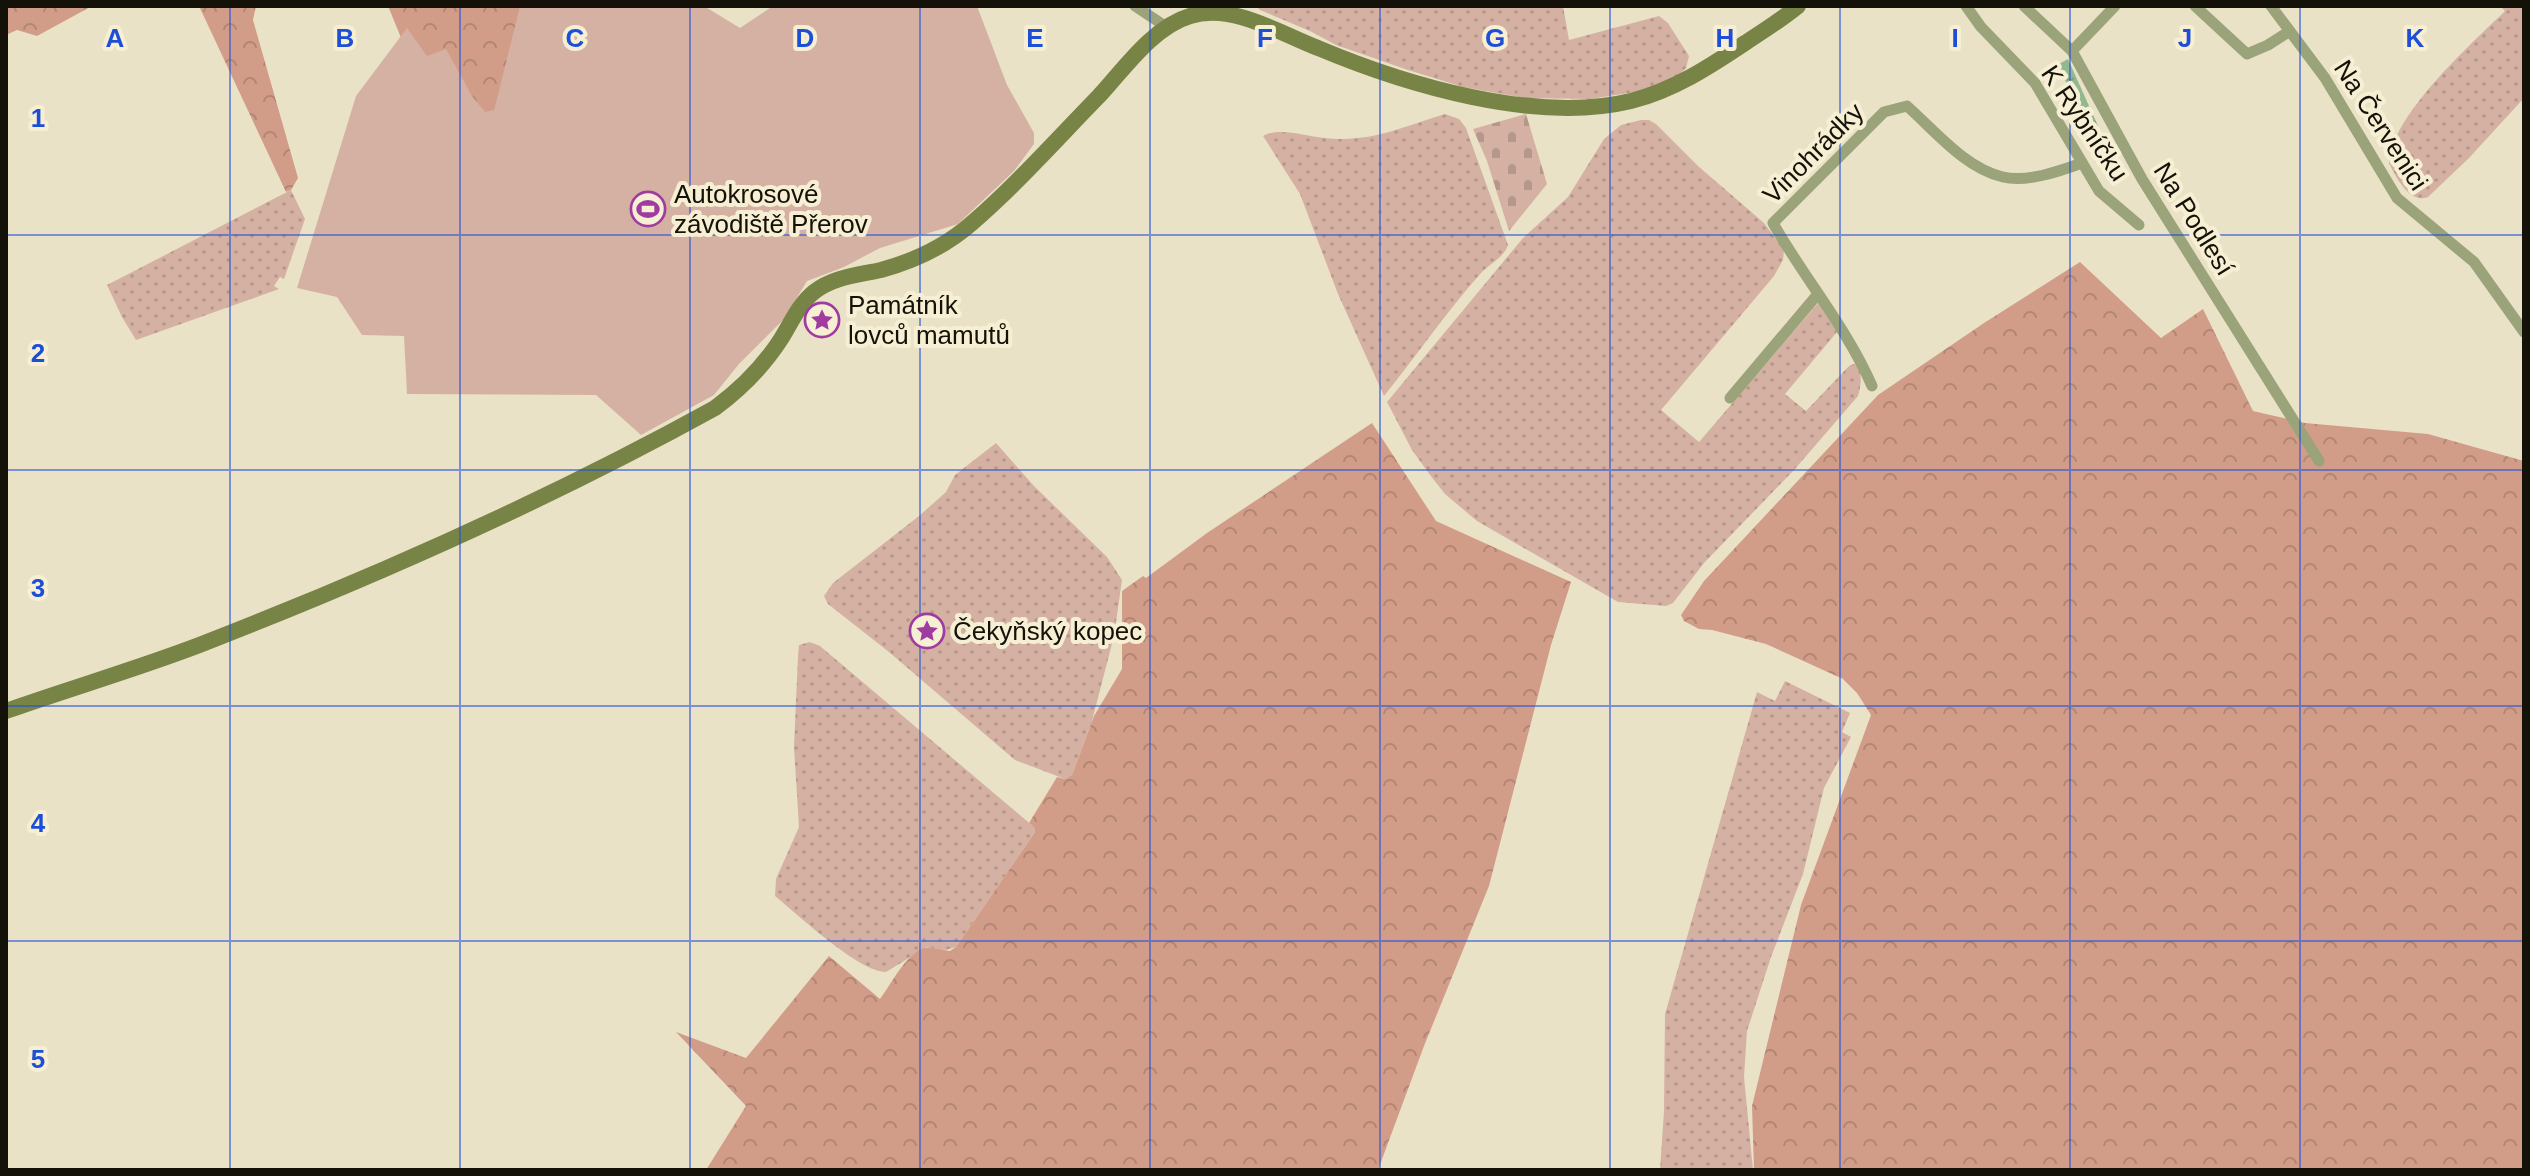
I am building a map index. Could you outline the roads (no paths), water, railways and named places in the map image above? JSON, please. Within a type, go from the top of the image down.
[{"type":"main road","points":[[6,711],[204,643],[432,548],[519,509],[715,408],[757,373],[814,292],[841,279],[913,259],[959,233],[1019,178],[1142,50],[1185,18],[1233,15],[1363,66],[1501,102],[1551,107],[1620,103],[1663,90],[1692,77],[1798,6]]},
{"type":"street","points":[[1135,6],[1168,28]]},
{"type":"street","name":"K Rybníčku","points":[[1966,6],[1981,27],[2035,83],[2099,191],[2139,225]]},
{"type":"street","name":"Na Podlesí","points":[[2024,6],[2072,51],[2142,179],[2319,461]]},
{"type":"street","points":[[2072,51],[2115,6]]},
{"type":"street","points":[[2195,6],[2247,54],[2290,31]]},
{"type":"street","name":"Na Červenici","points":[[2271,6],[2325,78],[2397,198],[2474,262],[2524,332]]},
{"type":"street","name":"Vinohrádky","points":[[1872,386],[1862,362],[1773,223],[1884,112],[1907,106],[1971,163],[2004,178],[2048,176],[2082,163]]},
{"type":"street","points":[[1730,398],[1817,295]]},
{"type":"water","points":[[2068,59],[2098,126],[2091,130],[2057,65]]},
{"type":"place","name":"Autokrosové závodiště Přerov","points":[[648,209]]},
{"type":"place","name":"Památník lovců mamutů","points":[[822,320]]},
{"type":"place","name":"Čekyňský kopec","points":[[927,631]]}]
